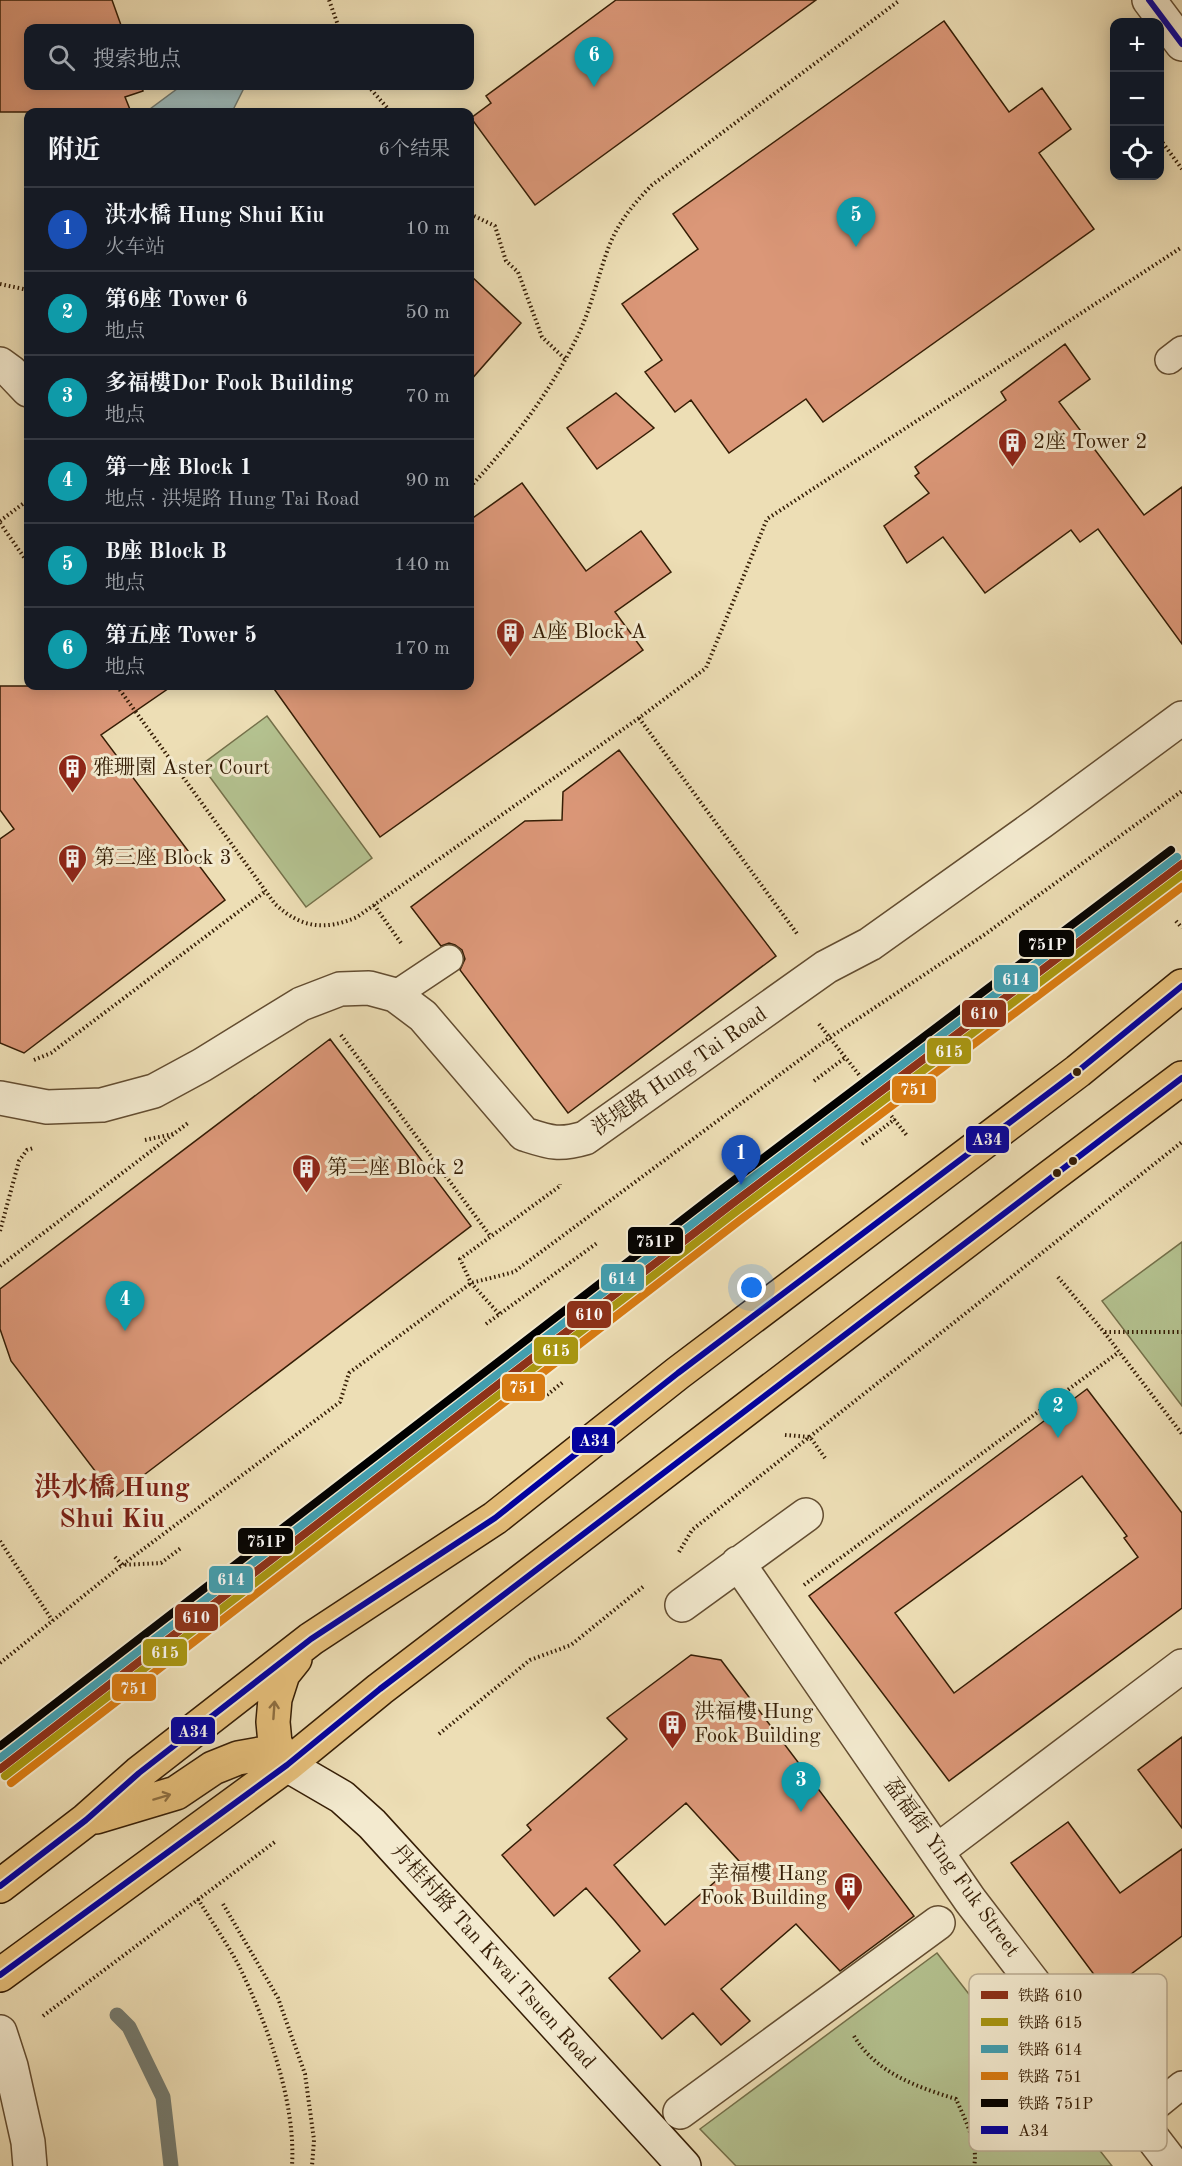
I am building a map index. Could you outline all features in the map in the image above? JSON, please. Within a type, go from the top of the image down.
[{"type":"main road","points":[[0,1886],[86,1820],[139,1773],[311,1639],[495,1518],[678,1373],[1078,1071],[1182,986]]},
{"type":"main road","points":[[0,1975],[287,1765],[390,1682],[1182,1078]]},
{"type":"main road","points":[[287,1765],[275,1743],[273,1722],[275,1699],[283,1674],[311,1639]]},
{"type":"main road","points":[[86,1820],[176,1793],[213,1768],[238,1758],[260,1754],[287,1765]]},
{"type":"street","points":[[1149,0],[1182,44]]},
{"type":"street","points":[[0,364],[24,386]]},
{"type":"street","name":"洪堤路 Hung Tai Road","points":[[565,1144],[585,1138],[826,967],[870,944],[1182,718]]},
{"type":"street","points":[[0,1098],[47,1107],[102,1106],[154,1091],[302,1004],[340,989],[369,988],[395,995],[423,1016],[524,1134],[548,1142],[565,1144]]},
{"type":"street","points":[[682,1605],[806,1515]]},
{"type":"street","name":"盈福街 Ying Fuk Street","points":[[738,1563],[970,1900],[1027,1974]]},
{"type":"street","points":[[937,1851],[1182,1666]]},
{"type":"street","name":"丹桂村路 Tan Kwai Tsuen Road","points":[[287,1765],[342,1797],[372,1824],[684,2166]]},
{"type":"street","points":[[680,2112],[938,1923]]},
{"type":"street","points":[[0,2032],[11,2066],[28,2142],[30,2166]]},
{"type":"street","name":"盈福街 Ying Fuk Street","points":[[1163,2151],[1174,2166]]},
{"type":"lane","points":[[395,995],[449,959]]},
{"type":"lane","points":[[1167,2097],[1182,2085]]},
{"type":"path","points":[[329,0],[338,24]]},
{"type":"path","points":[[474,483],[533,413],[565,359],[580,329],[608,248],[634,203],[652,185],[900,0]]},
{"type":"path","points":[[372,90],[387,108]]},
{"type":"path","points":[[1164,145],[1182,169]]},
{"type":"path","points":[[474,216],[495,226],[507,261],[518,272],[542,337],[565,359]]},
{"type":"path","points":[[120,690],[275,904],[289,916],[305,923],[322,926],[340,924],[357,917],[706,668],[768,519],[1182,247]]},
{"type":"path","points":[[0,284],[24,289]]},
{"type":"path","points":[[24,503],[0,522],[24,557]]},
{"type":"path","points":[[639,718],[802,940]]},
{"type":"path","points":[[0,1663],[122,1565],[340,1402],[349,1373],[471,1283],[514,1272],[829,1038],[984,935],[1182,791]]},
{"type":"path","points":[[31,1061],[51,1053],[266,891]]},
{"type":"path","points":[[374,905],[424,976]]},
{"type":"path","points":[[1176,921],[1182,928]]},
{"type":"path","points":[[814,1017],[908,1137]]},
{"type":"path","points":[[337,1029],[491,1237]]},
{"type":"path","points":[[814,1081],[846,1057]]},
{"type":"path","points":[[0,1266],[194,1119]]},
{"type":"path","points":[[862,1144],[895,1119]]},
{"type":"path","points":[[137,1142],[175,1134]]},
{"type":"path","points":[[678,1555],[692,1530],[1182,1142]]},
{"type":"path","points":[[499,1314],[471,1283],[460,1260],[560,1186],[565,1144]]},
{"type":"path","points":[[0,1230],[19,1161],[27,1150],[38,1146]]},
{"type":"path","points":[[486,1324],[597,1244]]},
{"type":"path","points":[[1058,1277],[1104,1332],[1182,1434]]},
{"type":"path","points":[[1104,1332],[1182,1332]]},
{"type":"path","points":[[802,1592],[804,1585],[1119,1352]]},
{"type":"path","points":[[547,1395],[563,1382]]},
{"type":"path","points":[[781,1434],[810,1437],[825,1458]]},
{"type":"path","points":[[0,1541],[52,1620]]},
{"type":"path","points":[[122,1565],[160,1563],[181,1548]]},
{"type":"path","points":[[115,1557],[122,1565]]},
{"type":"path","points":[[439,1734],[530,1660],[571,1645],[649,1582]]},
{"type":"path","points":[[44,2016],[276,1841]]},
{"type":"path","points":[[198,1899],[238,1965],[263,2019],[284,2083],[293,2150],[292,2166]]},
{"type":"path","points":[[223,1904],[278,1998],[305,2074],[314,2140],[312,2166]]},
{"type":"path","points":[[832,2001],[861,2048],[894,2076],[920,2088],[956,2098],[969,2128]]},
{"type":"path","points":[[974,2151],[976,2160],[974,2166]]},
{"type":"green space","points":[[267,716],[372,858],[306,907],[201,765]]},
{"type":"green space","points":[[1182,1242],[1182,1406],[1102,1301]]},
{"type":"green space","points":[[937,1953],[969,1994],[969,2151],[1100,2151],[1112,2166],[736,2166],[700,2129]]},
{"type":"water","points":[[176,90],[243,90],[234,108],[151,108]]},
{"type":"building","points":[[0,0],[112,0],[121,24],[24,24],[24,90],[143,90],[125,97],[129,108],[24,108],[24,112],[0,112]]},
{"type":"building","points":[[616,0],[816,0],[535,205],[474,122],[474,116],[491,103],[486,96]]},
{"type":"building","points":[[944,21],[1009,112],[1042,88],[1071,129],[1039,153],[1094,229],[823,422],[806,399],[729,453],[691,400],[675,412],[645,372],[662,360],[622,304],[698,249],[673,214]]},
{"type":"building","points":[[474,279],[521,323],[474,376]]},
{"type":"building","name":"2座 Tower 2","points":[[1065,344],[1090,379],[1059,402],[1144,515],[1182,487],[1182,644],[1098,529],[1080,542],[1071,530],[985,593],[943,537],[907,563],[884,526],[929,493],[915,476],[919,473],[915,467],[1006,400],[1001,392]]},
{"type":"building","points":[[616,393],[654,428],[597,469],[567,428]]},
{"type":"building","name":"A座 Block A","points":[[522,483],[586,571],[641,531],[671,572],[615,612],[643,650],[380,837],[275,690],[474,690],[474,517]]},
{"type":"building","name":"雅珊園 Aster Court","points":[[0,686],[24,686],[24,690],[166,690],[101,735],[225,900],[24,1053],[0,1043],[0,839],[14,829],[0,810]]},
{"type":"building","points":[[619,750],[776,956],[568,1113],[460,970],[465,959],[462,950],[449,943],[441,946],[411,907],[525,821],[562,820],[563,792]]},
{"type":"building","points":[[330,1039],[471,1226],[115,1497],[11,1361],[0,1329],[0,1289]]},
{"type":"building","points":[[1087,1389],[1182,1513],[1182,1608],[949,1781],[809,1596]],"holes":[[[1082,1476],[1127,1536],[1124,1538],[1138,1557],[954,1693],[895,1613]]]},
{"type":"building","points":[[691,1655],[721,1660],[914,1916],[840,1971],[796,1924],[721,1989],[750,2021],[721,2045],[693,2013],[662,2039],[609,1978],[640,1951],[615,1921],[586,1888],[554,1916],[502,1855],[531,1830],[527,1825],[627,1739],[607,1718]],"holes":[[[686,1803],[739,1861],[665,1925],[614,1865]]]},
{"type":"building","points":[[1182,1737],[1182,1828],[1138,1770]]},
{"type":"building","points":[[1068,1822],[1120,1893],[1182,1849],[1182,1936],[1131,1974],[1094,1974],[1011,1863]]},
{"type":"waterway","points":[[117,2015],[129,2027],[163,2097],[171,2166]]},
{"type":"rail line","name":"751P","points":[[0,1746],[721,1190],[1171,850]]},
{"type":"rail line","name":"614","points":[[0,1758],[727,1197],[1177,857]]},
{"type":"rail line","name":"610","points":[[0,1769],[732,1204],[1182,864]]},
{"type":"rail line","name":"615","points":[[5,1776],[737,1211],[1182,875]]},
{"type":"rail line","name":"751","points":[[11,1783],[743,1218],[1182,887]]},
{"type":"transit line","name":"A34","points":[[1149,0],[1182,44]]},
{"type":"transit line","name":"A34","points":[[0,1886],[86,1820],[139,1773],[311,1639],[495,1518],[678,1373],[1078,1071],[1182,986]]},
{"type":"transit line","name":"A34","points":[[0,1975],[287,1765],[380,1689],[1182,1078]]},
{"type":"place","name":"第五座 Tower 5","points":[[594,87]]},
{"type":"place","name":"B座 Block B","points":[[856,247]]},
{"type":"place","name":"2座 Tower 2","points":[[1012,468]]},
{"type":"place","name":"A座 Block A","points":[[510,658]]},
{"type":"place","name":"雅珊園 Aster Court","points":[[72,794]]},
{"type":"place","name":"第三座 Block 3","points":[[73,884]]},
{"type":"place","name":"洪水橋 Hung Shui Kiu","points":[[741,1185]]},
{"type":"place","name":"第二座 Block 2","points":[[306,1194]]},
{"type":"place","name":"第一座 Block 1","points":[[125,1331]]},
{"type":"place","name":"第6座 Tower 6","points":[[1058,1438]]},
{"type":"place","name":"洪福樓 Hung Fook Building","points":[[673,1750]]},
{"type":"place","name":"多福樓Dor Fook Building","points":[[801,1812]]},
{"type":"place","name":"幸福樓 Hang Fook Building","points":[[848,1912]]},
{"type":"district","name":"洪水橋 Hung Shui Kiu","points":[[112,1504]]}]
